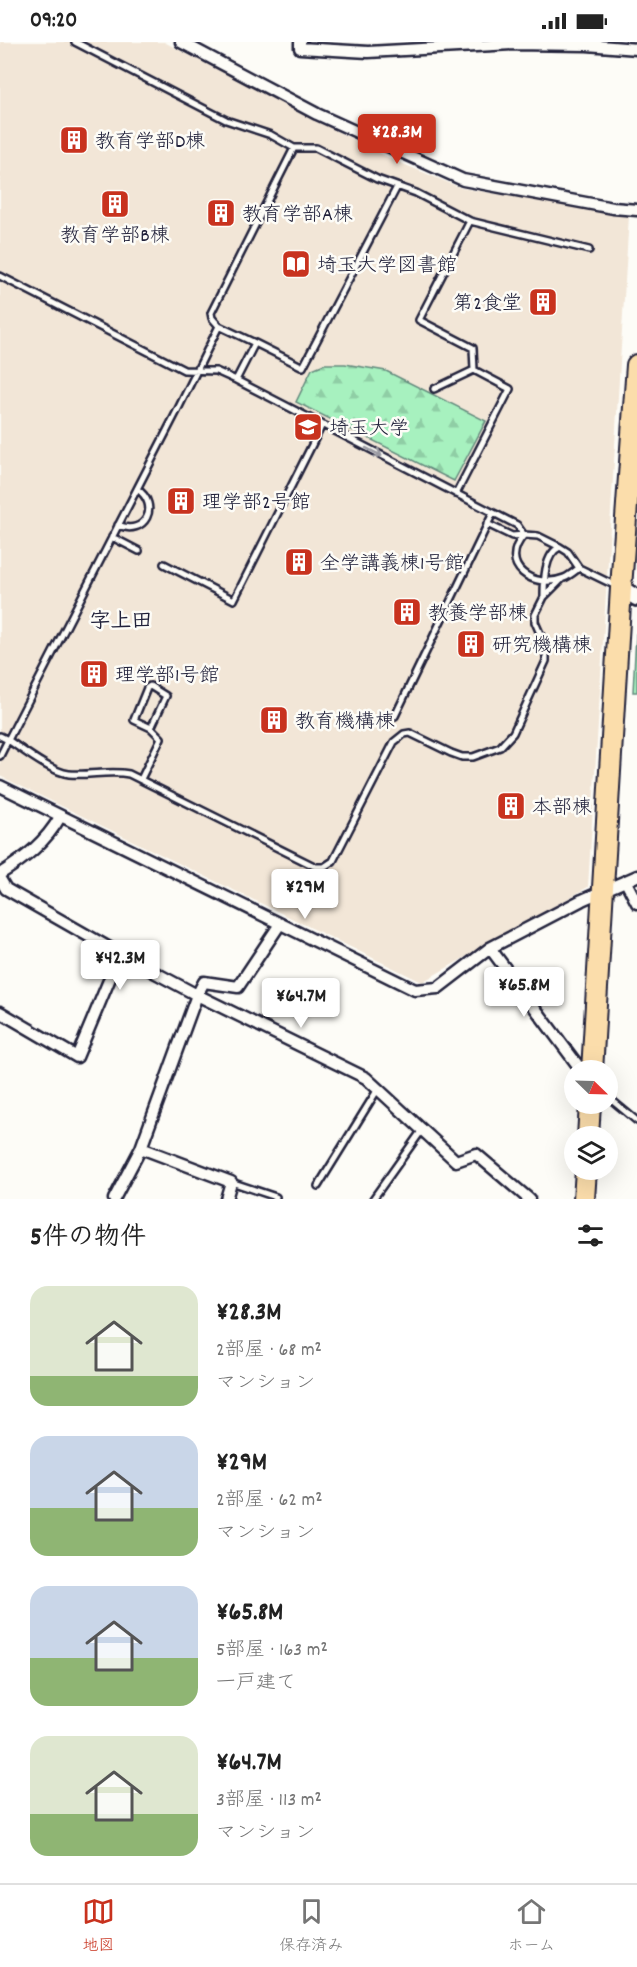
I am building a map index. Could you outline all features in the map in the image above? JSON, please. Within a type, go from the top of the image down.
[{"type":"highway","points":[[593,1060],[603,892],[629,593],[637,365]]},
{"type":"highway","points":[[584,1199],[585,1180]]},
{"type":"street","points":[[182,42],[316,114],[463,180],[613,208],[637,210]]},
{"type":"street","points":[[300,42],[300,48],[368,52],[512,44],[587,45],[637,49]]},
{"type":"street","points":[[0,786],[415,990],[438,987],[490,948],[582,900],[637,876]]},
{"type":"street","points":[[0,874],[20,862],[51,833],[60,817]]},
{"type":"street","points":[[0,879],[6,889],[120,954],[197,995],[366,1078],[456,1161],[476,1154],[529,1199]]},
{"type":"street","points":[[626,882],[637,903]]},
{"type":"street","points":[[114,1199],[141,1148],[197,995],[204,982],[238,987],[280,924]]},
{"type":"street","points":[[490,948],[574,1060]]},
{"type":"street","points":[[0,1012],[77,1057],[120,954]]},
{"type":"street","points":[[141,1148],[231,1182],[226,1199]]},
{"type":"lane","points":[[75,42],[226,120],[271,135],[294,148],[316,148],[397,188],[416,193],[470,221],[589,250]]},
{"type":"lane","points":[[294,148],[211,313],[219,326],[303,367],[397,188]]},
{"type":"lane","points":[[470,221],[419,320],[473,348],[474,370]]},
{"type":"lane","points":[[0,276],[184,370],[216,370],[517,525],[524,535]]},
{"type":"lane","points":[[0,756],[219,326]]},
{"type":"lane","points":[[236,380],[255,343]]},
{"type":"lane","points":[[434,388],[474,370]]},
{"type":"lane","points":[[456,494],[510,389],[474,370]]},
{"type":"lane","points":[[164,564],[234,600],[322,425]]},
{"type":"lane","points":[[118,525],[126,529],[135,529],[143,523],[150,511],[148,502],[137,489]]},
{"type":"lane","points":[[394,716],[493,513]]},
{"type":"lane","points":[[487,524],[512,536],[538,536],[568,552],[579,568],[629,593]]},
{"type":"lane","points":[[524,535],[516,547],[514,561],[525,575],[531,579],[562,579]]},
{"type":"lane","points":[[112,537],[139,551]]},
{"type":"lane","points":[[0,736],[57,770],[68,774],[117,771],[129,774],[316,867],[329,865],[394,742],[399,737],[410,734],[451,753],[462,757],[473,757],[500,747],[513,733],[546,661],[546,647],[535,622],[544,597],[544,580],[553,552],[560,547]]},
{"type":"lane","points":[[544,597],[562,579],[579,568]]},
{"type":"lane","points":[[141,779],[161,738],[151,728],[134,720],[133,717],[150,686],[166,693],[151,728]]},
{"type":"lane","points":[[318,1186],[378,1089]]},
{"type":"lane","points":[[618,1105],[637,1121]]},
{"type":"lane","points":[[373,1199],[422,1130]]},
{"type":"lane","points":[[231,1182],[276,1197],[275,1199]]},
{"type":"shaded area","name":"埼玉大学","points":[[0,42],[164,42],[391,159],[461,188],[629,216],[588,887],[422,982],[0,776]]},
{"type":"green space","points":[[324,364],[345,364],[386,371],[486,421],[454,481],[296,402],[312,369]]},
{"type":"green space","points":[[636,634],[637,692],[633,692]]},
{"type":"place","name":"教育学部D棟","points":[[74,140]]},
{"type":"place","name":"教育学部B棟","points":[[115,204]]},
{"type":"place","name":"教育学部A棟","points":[[221,213]]},
{"type":"place","name":"埼玉大学図書館","points":[[296,264]]},
{"type":"place","name":"第2食堂","points":[[543,302]]},
{"type":"place","name":"埼玉大学","points":[[308,427]]},
{"type":"place","name":"理学部2号館","points":[[181,501]]},
{"type":"place","name":"全学講義棟1号館","points":[[299,562]]},
{"type":"place","name":"教養学部棟","points":[[407,612]]},
{"type":"place","name":"研究機構棟","points":[[471,644]]},
{"type":"place","name":"理学部1号館","points":[[94,674]]},
{"type":"place","name":"教育機構棟","points":[[274,720]]},
{"type":"place","name":"本部棟","points":[[511,806]]},
{"type":"district","name":"字上田","points":[[121,620]]}]
